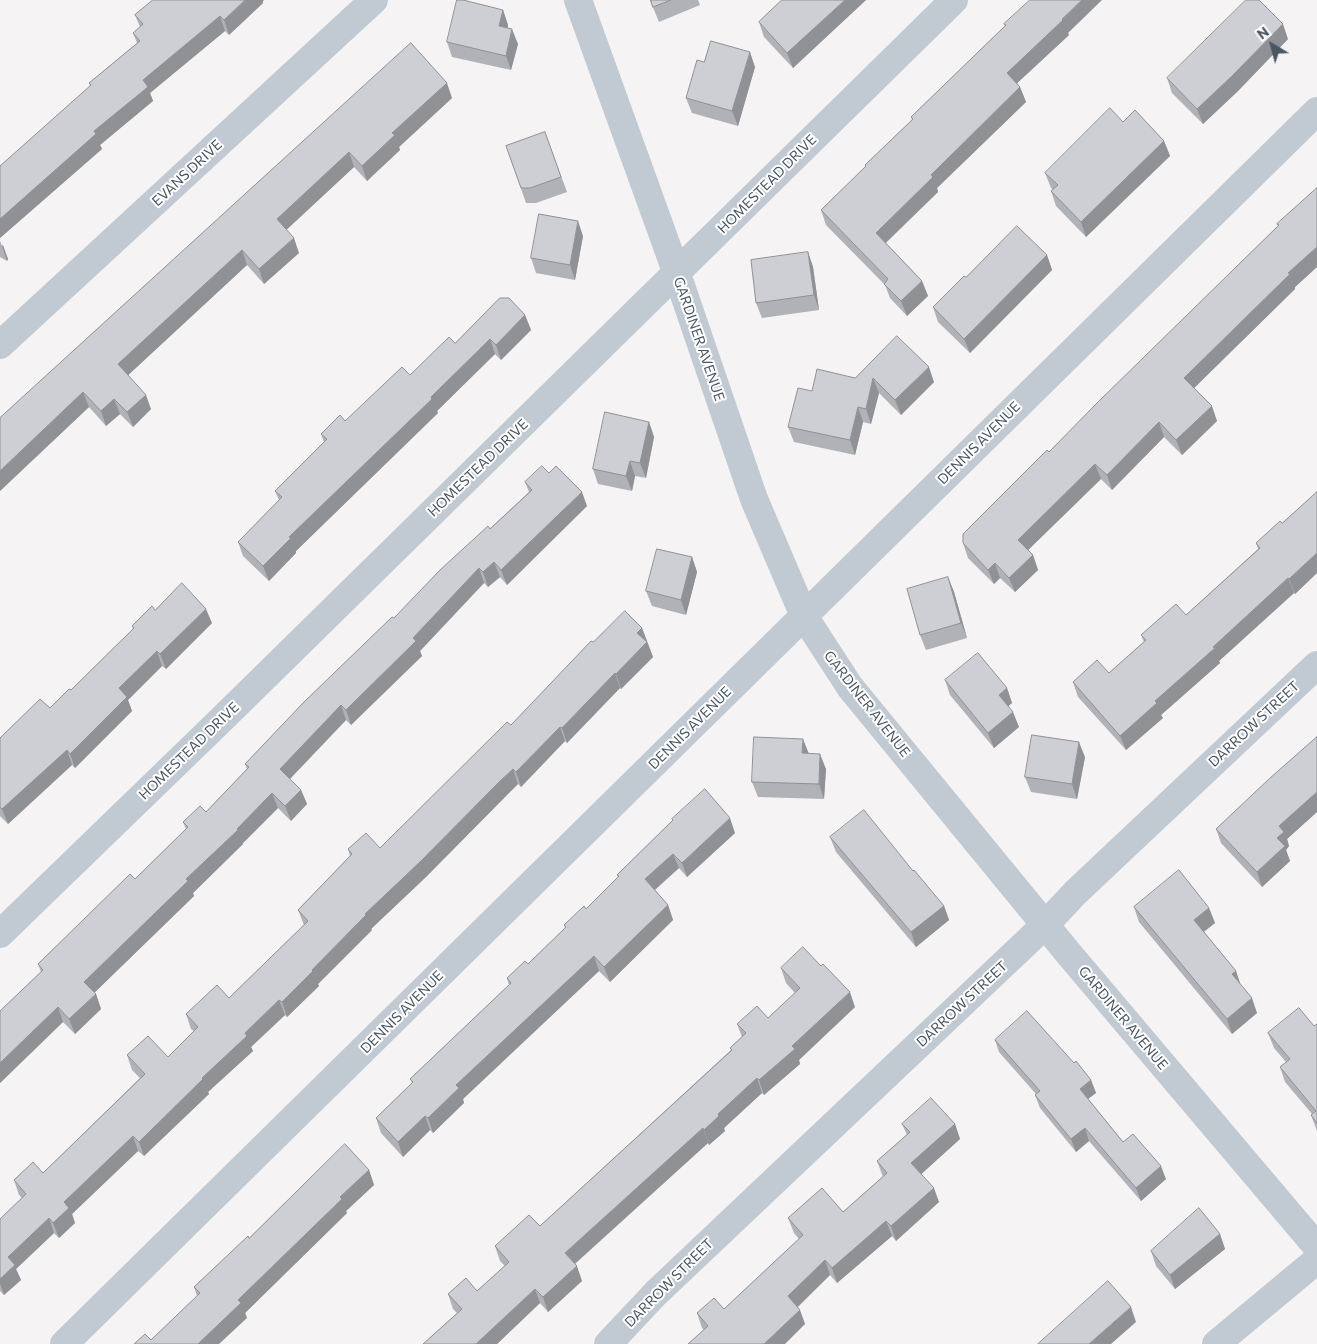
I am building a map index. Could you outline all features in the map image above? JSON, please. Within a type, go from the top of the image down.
[{"type":"street","name":"EVANS DRIVE","points":[[0,345],[374,0]]},
{"type":"street","name":"GARDINER AVENUE","points":[[578,0],[677,274],[754,499],[804,616],[850,687],[1069,954],[1317,1247]]},
{"type":"street","name":"HOMESTEAD DRIVE","points":[[0,934],[677,274],[954,0]]},
{"type":"street","name":"DENNIS AVENUE","points":[[64,1344],[1317,111]]},
{"type":"street","name":"DARROW STREET","points":[[608,1344],[656,1293],[1317,665]]},
{"type":"street","points":[[1216,1344],[1317,1260]]},
{"type":"building","points":[[153,0],[245,0],[224,20],[220,16],[143,80],[148,87],[94,131],[96,134],[0,219],[0,166],[91,85],[89,83],[140,41],[133,33],[143,24],[135,15]]},
{"type":"building","points":[[457,0],[503,10],[499,26],[512,29],[506,56],[447,42]]},
{"type":"building","points":[[651,0],[671,0],[653,7]]},
{"type":"building","points":[[782,0],[845,0],[787,53],[759,22]]},
{"type":"building","points":[[1030,0],[1082,0],[1007,73],[1020,87],[931,175],[933,177],[876,233],[922,281],[901,301],[884,284],[888,279],[821,210],[913,119],[911,117]]},
{"type":"building","points":[[1246,0],[1259,0],[1283,24],[1197,109],[1167,78]]},
{"type":"building","points":[[711,41],[750,52],[732,111],[686,98],[697,60],[704,62]]},
{"type":"building","points":[[411,43],[447,83],[392,133],[395,135],[362,166],[349,152],[277,219],[294,238],[259,269],[242,250],[118,364],[146,395],[127,412],[114,399],[101,411],[83,392],[0,471],[0,418]]},
{"type":"building","points":[[1110,108],[1123,122],[1135,110],[1164,141],[1081,222],[1051,191],[1058,185],[1045,173]]},
{"type":"building","points":[[545,132],[561,177],[530,188],[521,188],[506,146]]},
{"type":"building","points":[[1317,188],[1317,247],[1288,273],[1290,274],[1184,378],[1212,406],[1176,440],[1159,422],[1107,475],[1095,464],[1018,540],[1033,555],[1009,578],[995,563],[988,570],[963,543],[963,534],[1279,225],[1277,224]]},
{"type":"building","points":[[539,214],[578,221],[570,265],[531,258]]},
{"type":"building","points":[[1017,226],[1047,255],[964,339],[933,307]]},
{"type":"building","points":[[808,252],[814,295],[756,303],[751,260]]},
{"type":"building","points":[[500,298],[509,298],[525,315],[496,345],[490,339],[431,397],[432,399],[289,537],[291,538],[263,566],[238,542],[282,497],[275,491],[327,439],[321,434],[340,415],[345,421],[402,367],[410,375],[449,337],[455,343]]},
{"type":"building","points":[[897,336],[929,367],[895,400],[873,378],[866,409],[858,407],[850,440],[788,427],[798,388],[812,391],[817,369],[855,378]]},
{"type":"building","points":[[605,412],[649,422],[640,463],[630,461],[626,476],[593,469]]},
{"type":"building","points":[[542,466],[549,473],[556,466],[582,492],[501,570],[494,562],[483,572],[479,568],[413,638],[416,641],[346,710],[341,705],[280,769],[301,790],[285,806],[272,793],[238,830],[186,879],[188,881],[84,982],[96,994],[69,1019],[58,1007],[0,1063],[0,1011],[43,970],[38,964],[130,874],[135,879],[188,827],[183,822],[200,806],[206,812],[249,767],[245,764],[304,702],[392,617],[394,618],[440,570],[488,526],[490,529],[532,490],[525,482]]},
{"type":"building","points":[[1317,492],[1317,553],[1213,647],[1215,648],[1155,701],[1157,703],[1120,736],[1073,682],[1097,660],[1109,673],[1146,640],[1141,635],[1176,604],[1186,615],[1260,548],[1256,543]]},
{"type":"building","points":[[657,549],[692,557],[681,600],[646,591]]},
{"type":"building","points":[[948,577],[961,623],[920,635],[907,589]]},
{"type":"building","points":[[182,583],[206,609],[160,654],[157,651],[119,688],[127,697],[70,754],[67,750],[2,809],[0,807],[0,738],[40,699],[50,708],[134,628],[132,626],[152,606],[155,610]]},
{"type":"building","points":[[625,611],[642,628],[637,633],[647,642],[516,772],[513,769],[500,781],[421,861],[365,914],[282,1002],[279,1000],[245,1033],[247,1036],[202,1078],[139,1142],[133,1136],[64,1202],[69,1208],[53,1223],[49,1218],[8,1257],[15,1265],[0,1279],[0,1219],[26,1194],[14,1180],[33,1162],[43,1173],[145,1074],[127,1055],[148,1036],[168,1057],[198,1027],[186,1014],[217,985],[229,998],[308,921],[298,910],[352,854],[348,849],[366,833],[380,848],[507,722],[511,725],[591,641],[593,642]]},
{"type":"building","points":[[978,653],[1007,688],[999,695],[1013,712],[988,733],[945,680]]},
{"type":"building","points":[[1032,735],[1079,742],[1072,784],[1025,777]]},
{"type":"building","points":[[754,737],[803,739],[802,753],[820,754],[819,784],[752,782]]},
{"type":"building","points":[[1317,737],[1317,792],[1279,826],[1284,832],[1277,838],[1285,846],[1257,872],[1216,829]]},
{"type":"building","points":[[705,789],[730,818],[682,863],[673,854],[645,879],[668,905],[604,967],[594,956],[456,1085],[459,1088],[428,1118],[425,1116],[398,1142],[376,1118],[413,1082],[410,1079],[511,983],[507,978],[525,961],[528,964],[566,927],[564,925],[584,906],[586,909],[672,819]]},
{"type":"building","points":[[864,810],[944,906],[911,932],[830,837]]},
{"type":"building","points":[[1179,870],[1209,908],[1194,920],[1236,971],[1232,974],[1252,998],[1227,1019],[1134,907]]},
{"type":"building","points":[[803,947],[821,966],[823,964],[850,992],[792,1046],[795,1049],[759,1080],[757,1078],[718,1114],[719,1116],[704,1130],[703,1128],[565,1253],[577,1266],[543,1297],[535,1289],[476,1344],[423,1344],[462,1309],[448,1294],[466,1278],[477,1291],[509,1262],[495,1246],[529,1215],[540,1226],[732,1050],[730,1048],[746,1033],[737,1024],[757,1006],[768,1018],[800,988],[781,968]]},
{"type":"building","points":[[1299,1008],[1314,1026],[1317,1024],[1317,1123],[1311,1115],[1316,1111],[1280,1067],[1290,1059],[1268,1033]]},
{"type":"building","points":[[1027,1011],[1074,1063],[1076,1061],[1091,1080],[1080,1089],[1123,1142],[1133,1134],[1161,1166],[1136,1188],[1085,1128],[1071,1139],[1035,1095],[1040,1091],[995,1040]]},
{"type":"building","points":[[931,1098],[955,1124],[911,1163],[934,1188],[891,1226],[886,1221],[832,1268],[825,1260],[788,1296],[800,1310],[764,1344],[688,1344],[708,1326],[697,1313],[714,1298],[724,1309],[803,1235],[788,1218],[822,1188],[843,1212],[887,1173],[877,1161],[910,1132],[902,1124]]},
{"type":"building","points":[[345,1144],[369,1170],[340,1197],[342,1199],[238,1300],[241,1303],[198,1344],[134,1344],[145,1334],[151,1340],[200,1293],[194,1287],[248,1236],[249,1238]]},
{"type":"building","points":[[1199,1208],[1220,1234],[1170,1275],[1151,1251]]},
{"type":"building","points":[[1108,1281],[1131,1307],[1089,1344],[1038,1344]]}]
